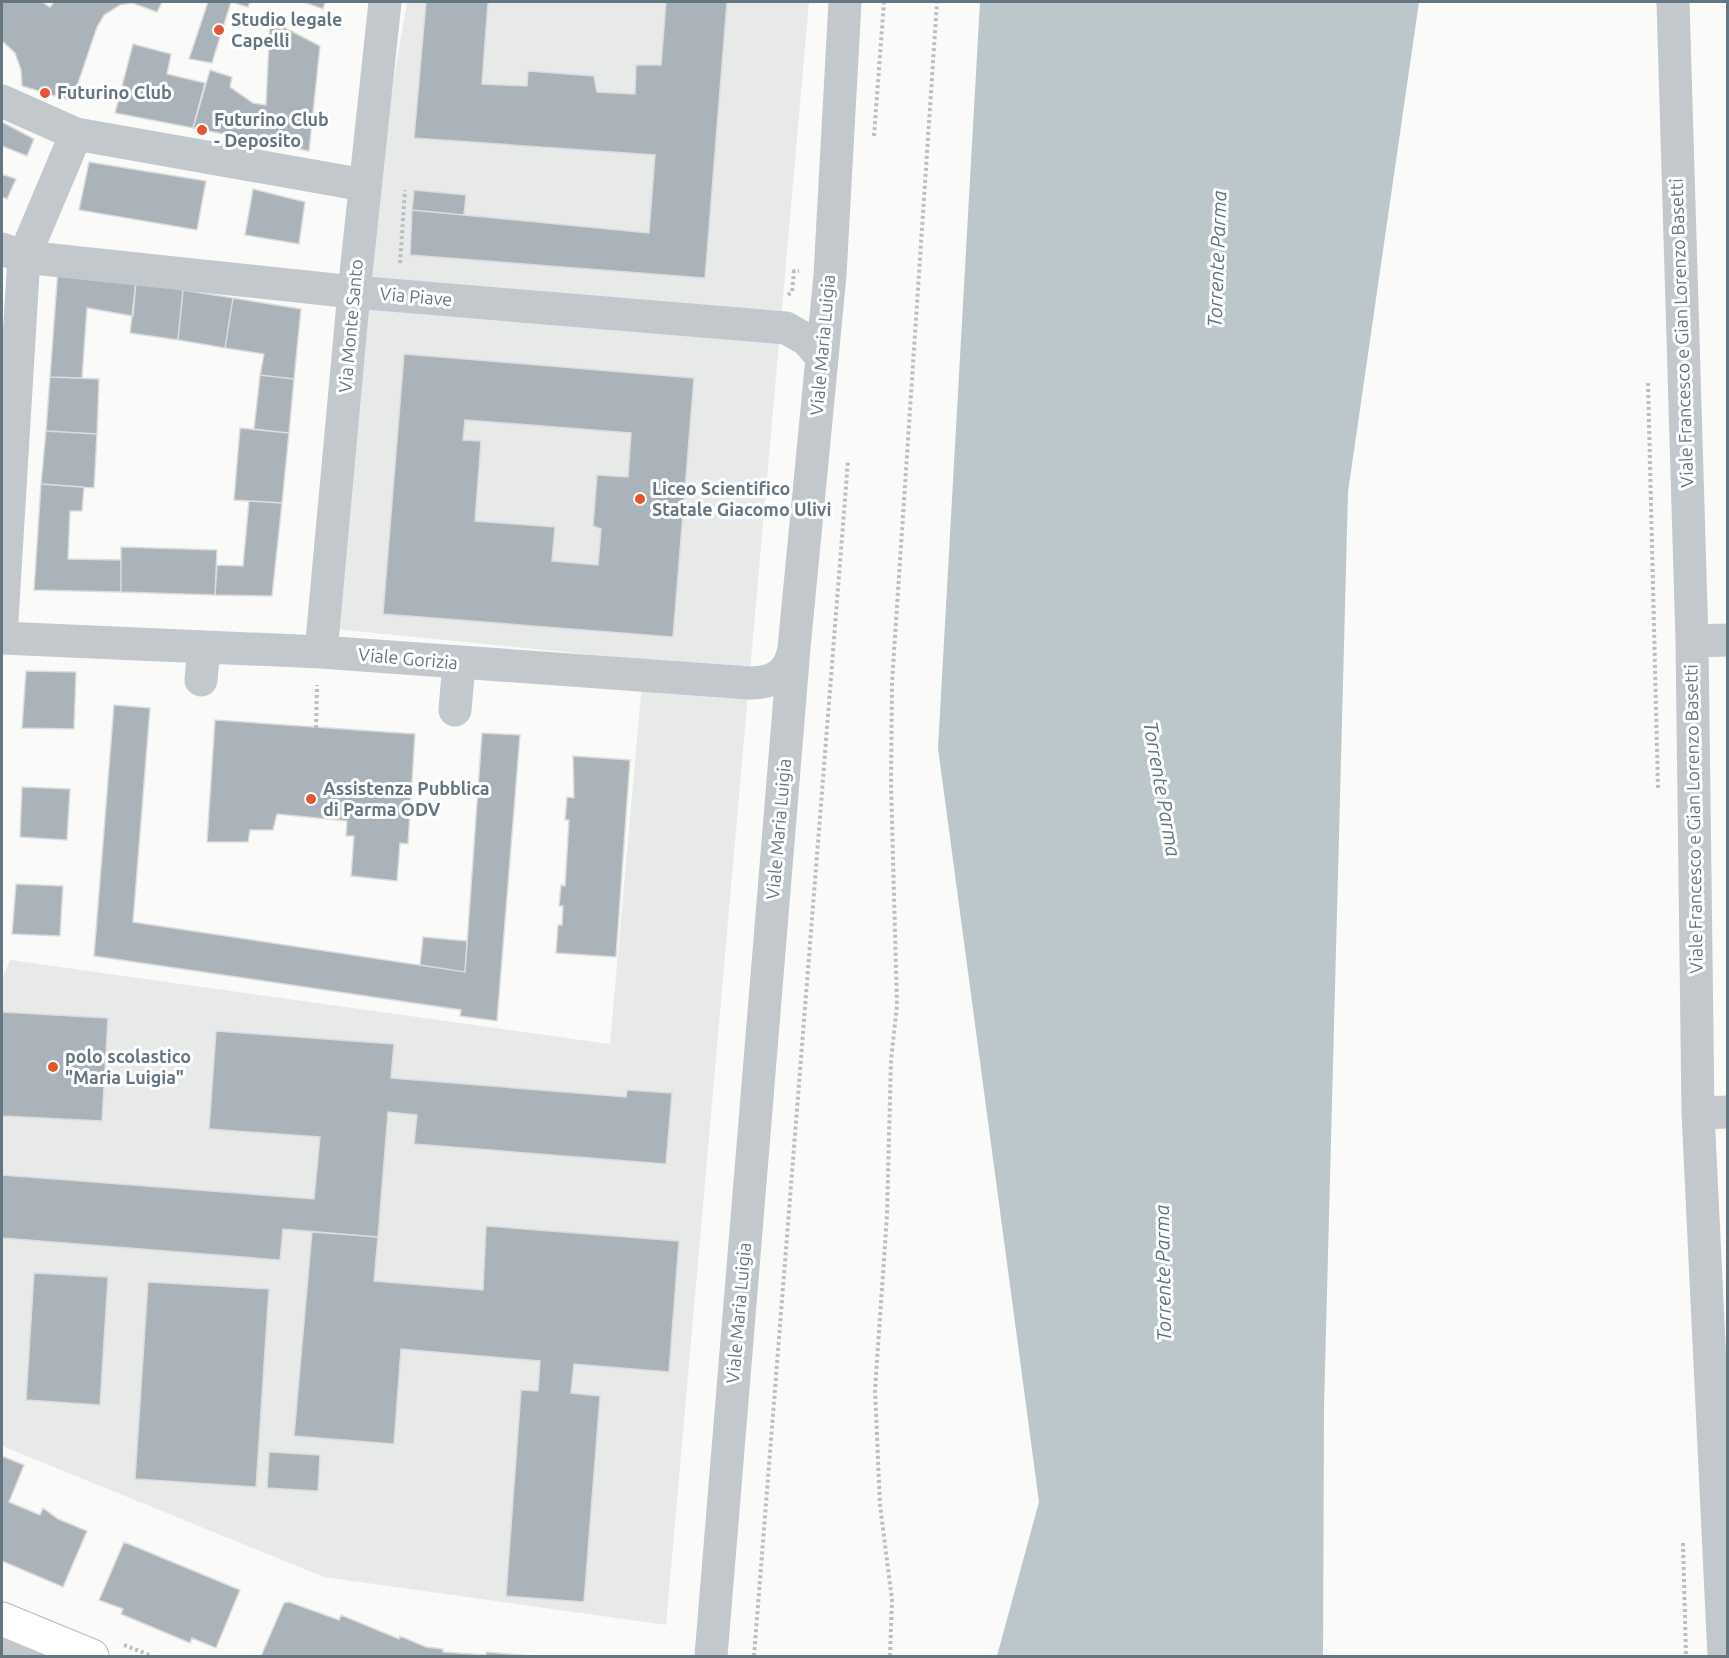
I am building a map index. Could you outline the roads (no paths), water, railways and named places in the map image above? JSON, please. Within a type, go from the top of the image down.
[{"type":"main road","points":[[2,1619],[92,1656]]},
{"type":"street","name":"Via Monte Santo","points":[[321,652],[364,186],[385,2]]},
{"type":"street","name":"Viale Maria Luigia","points":[[711,1656],[794,648],[830,275],[846,2]]},
{"type":"street","name":"Viale Francesco e Gian Lorenzo Basetti","points":[[1673,2],[1692,641],[1713,1112],[1725,1645]]},
{"type":"street","points":[[2,101],[76,134],[364,186]]},
{"type":"street","points":[[2,620],[13,253],[76,134]]},
{"type":"street","name":"Via Piave","points":[[13,253],[354,292],[786,328],[807,340],[822,357]]},
{"type":"street","name":"Viale Gorizia","points":[[2,638],[321,652],[760,683],[784,673],[791,662],[794,648]]},
{"type":"street","points":[[1692,641],[1728,640]]},
{"type":"street","points":[[201,680],[204,647]]},
{"type":"street","points":[[455,710],[459,663]]},
{"type":"street","points":[[2,1641],[37,1656]]},
{"type":"water","name":"Torrente Parma","points":[[980,2],[1419,2],[1348,492],[1324,1407],[1323,1656],[997,1656],[1039,1502],[938,748]]},
{"type":"place","name":"Studio legale Capelli","points":[[219,30]]},
{"type":"place","name":"Futurino Club","points":[[45,93]]},
{"type":"place","name":"Futurino Club - Deposito","points":[[202,130]]},
{"type":"place","name":"Liceo Scientifico Statale Giacomo Ulivi","points":[[640,499]]},
{"type":"place","name":"Assistenza Pubblica di Parma ODV","points":[[311,799]]},
{"type":"place","name":"polo scolastico \"Maria Luigia\"","points":[[53,1067]]}]
